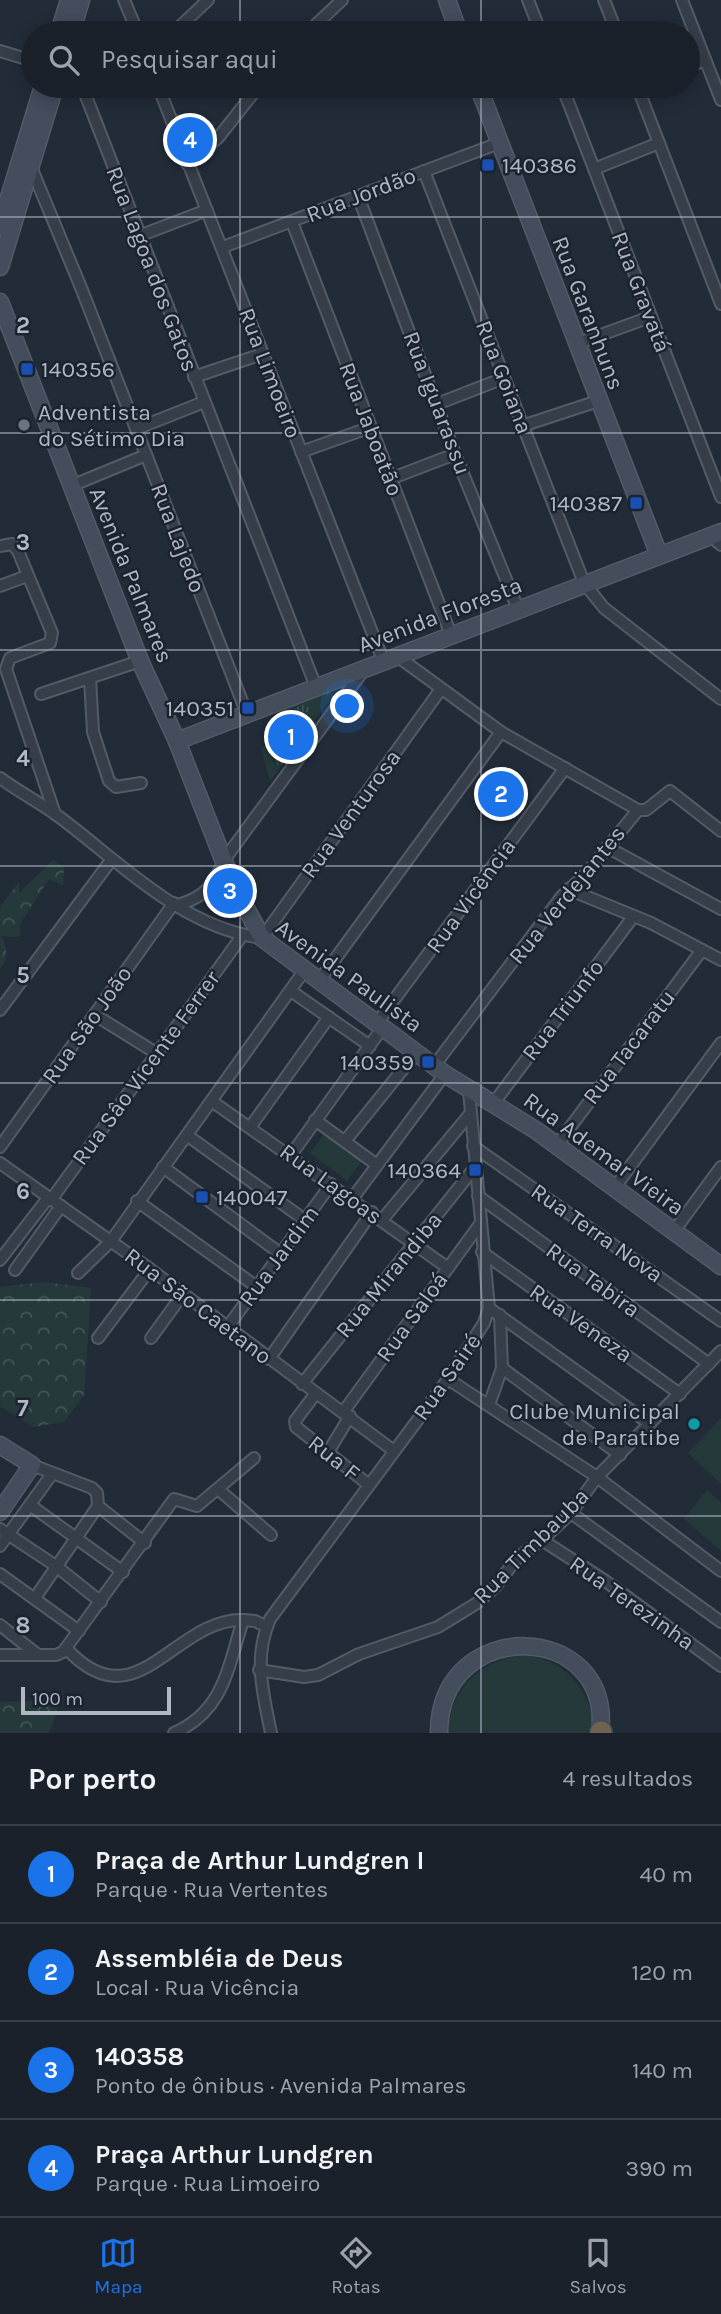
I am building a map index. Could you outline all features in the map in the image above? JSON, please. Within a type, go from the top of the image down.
[{"type":"main road","points":[[63,21],[69,0]]},
{"type":"main road","points":[[74,21],[80,0]]},
{"type":"main road","points":[[447,0],[455,21]]},
{"type":"main road","points":[[0,227],[39,98]]},
{"type":"main road","points":[[0,267],[51,98]]},
{"type":"main road","name":"Rua Garanhuns","points":[[482,98],[659,555]]},
{"type":"main road","name":"Avenida Palmares","points":[[0,302],[140,661],[177,741],[224,860],[262,938]]},
{"type":"main road","name":"Avenida Floresta","points":[[177,741],[584,583],[717,537]]},
{"type":"main road","name":"Avenida Paulista","points":[[262,938],[469,1091],[494,1104]]},
{"type":"main road","name":"Rua Ademar Vieira","points":[[494,1104],[557,1145],[721,1266]]},
{"type":"main road","points":[[0,1445],[32,1465],[2,1506]]},
{"type":"main road","points":[[439,1733],[444,1699],[452,1684],[488,1651],[515,1644],[548,1649],[562,1654],[577,1666],[598,1698],[600,1733]]},
{"type":"street","points":[[124,0],[133,21]]},
{"type":"street","points":[[186,21],[208,0]]},
{"type":"street","points":[[320,21],[342,0]]},
{"type":"street","points":[[528,0],[536,21]]},
{"type":"street","points":[[604,0],[612,21]]},
{"type":"street","points":[[682,0],[690,21]]},
{"type":"street","points":[[700,47],[721,100]]},
{"type":"street","points":[[0,51],[21,57]]},
{"type":"street","points":[[700,62],[705,60]]},
{"type":"street","name":"Rua Lagoa dos Gatos","points":[[87,98],[316,687]]},
{"type":"street","name":"Rua Limoeiro","points":[[162,98],[301,452],[390,658]]},
{"type":"street","points":[[187,164],[218,138],[250,98]]},
{"type":"street","name":"Rua Gravatá","points":[[567,98],[721,497]]},
{"type":"street","points":[[642,98],[719,292],[721,304]]},
{"type":"street","name":"Rua Jordão","points":[[223,247],[499,143]]},
{"type":"street","points":[[594,169],[659,144]]},
{"type":"street","name":"Rua Lajedo","points":[[31,167],[247,714]]},
{"type":"street","name":"Rua Goiana","points":[[424,171],[584,583],[604,608],[721,699]]},
{"type":"street","name":"Rua Iguarassu","points":[[358,196],[455,454],[518,609]]},
{"type":"street","points":[[139,236],[207,210]]},
{"type":"street","name":"Rua Jaboatão","points":[[292,222],[451,635]]},
{"type":"street","points":[[576,344],[650,317]]},
{"type":"street","points":[[194,377],[262,354]]},
{"type":"street","points":[[436,404],[504,378]]},
{"type":"street","points":[[522,426],[598,401]]},
{"type":"street","points":[[136,429],[204,402]]},
{"type":"street","points":[[301,452],[371,427]]},
{"type":"street","points":[[390,479],[455,454]]},
{"type":"street","points":[[71,486],[146,455]]},
{"type":"street","points":[[0,545],[14,546],[53,637],[45,646],[10,658],[6,669],[55,814]]},
{"type":"street","points":[[0,586],[27,576]]},
{"type":"street","points":[[390,658],[501,732],[638,810]]},
{"type":"street","points":[[41,694],[140,661]]},
{"type":"street","points":[[176,904],[198,898],[212,887],[224,860],[365,669]]},
{"type":"street","points":[[90,678],[92,724],[109,781],[116,787],[141,783]]},
{"type":"street","name":"Rua Venturosa","points":[[262,938],[440,689]]},
{"type":"street","points":[[319,981],[501,732]]},
{"type":"street","name":"Rua Vicência","points":[[291,1155],[370,1046],[380,1025],[565,768]]},
{"type":"street","name":"Avenida Paulista","points":[[0,778],[30,801],[55,814],[176,904],[242,936],[262,938]]},
{"type":"street","name":"Rua Verdejantes","points":[[352,1199],[568,889],[585,875],[638,810],[649,808],[670,791],[721,831]]},
{"type":"street","points":[[607,847],[721,909]]},
{"type":"street","points":[[0,1010],[112,859]]},
{"type":"street","points":[[568,889],[721,960]]},
{"type":"street","name":"Rua São João","points":[[0,1147],[176,904]]},
{"type":"street","name":"Rua Triunfo","points":[[494,1104],[632,917]]},
{"type":"street","name":"Rua Sâo Vicente Ferrer","points":[[53,1201],[242,936]]},
{"type":"street","name":"Rua Tacaratu","points":[[557,1145],[702,950]]},
{"type":"street","points":[[78,1273],[111,1241],[137,1201],[213,1102],[304,971]]},
{"type":"street","points":[[291,991],[370,1046]]},
{"type":"street","points":[[95,1015],[156,1053]]},
{"type":"street","points":[[251,1126],[329,1017]]},
{"type":"street","points":[[615,1187],[721,1043]]},
{"type":"street","points":[[345,1141],[416,1053]]},
{"type":"street","name":"Rua Sairé","points":[[268,1623],[448,1379],[484,1323],[489,1308],[469,1091]]},
{"type":"street","name":"Rua Lagoas","points":[[213,1102],[251,1126],[448,1268]]},
{"type":"street","points":[[382,1220],[470,1114]]},
{"type":"street","points":[[315,1120],[377,1165]]},
{"type":"street","points":[[188,1136],[305,1220]]},
{"type":"street","name":"Rua Terra Nova","points":[[473,1146],[721,1321]]},
{"type":"street","name":"Rua São Caetano","points":[[0,1163],[150,1269],[302,1384],[347,1413],[394,1451]]},
{"type":"street","name":"Rua Mirandiba","points":[[302,1384],[476,1166]]},
{"type":"street","points":[[163,1167],[281,1254]]},
{"type":"street","points":[[674,1231],[721,1167]]},
{"type":"street","name":"Rua Jardim","points":[[227,1328],[331,1184]]},
{"type":"street","name":"Rua Tabira","points":[[478,1196],[709,1364]]},
{"type":"street","points":[[0,1260],[53,1201]]},
{"type":"street","points":[[15,1270],[53,1201]]},
{"type":"street","points":[[137,1201],[257,1287]]},
{"type":"street","points":[[269,1359],[372,1212]]},
{"type":"street","name":"Rua Saloá","points":[[327,1454],[347,1413],[480,1224]]},
{"type":"street","name":"Rua Veneza","points":[[482,1252],[680,1394]]},
{"type":"street","points":[[98,1338],[150,1269]]},
{"type":"street","points":[[151,1338],[183,1294]]},
{"type":"street","points":[[489,1308],[650,1424]]},
{"type":"street","points":[[489,1405],[502,1368],[500,1315]]},
{"type":"street","name":"Rua Timbauba","points":[[259,1671],[315,1676],[359,1654],[438,1627],[487,1596],[510,1564],[542,1540],[571,1513],[597,1477],[721,1351]]},
{"type":"street","points":[[502,1368],[620,1454]]},
{"type":"street","points":[[448,1379],[597,1477],[721,1571]]},
{"type":"street","name":"Rua F","points":[[316,1393],[295,1421],[300,1431],[369,1485]]},
{"type":"street","points":[[0,1655],[56,1655],[66,1648],[174,1499],[195,1507],[254,1458]]},
{"type":"street","points":[[32,1465],[92,1488],[98,1498],[98,1506],[35,1598]]},
{"type":"street","points":[[0,1546],[4,1531],[30,1505],[52,1474]]},
{"type":"street","points":[[218,1489],[271,1535]]},
{"type":"street","points":[[30,1505],[123,1572]]},
{"type":"street","points":[[98,1506],[145,1542]]},
{"type":"street","points":[[571,1513],[721,1622]]},
{"type":"street","points":[[4,1531],[56,1566],[101,1602]]},
{"type":"street","name":"Rua Terezinha","points":[[542,1540],[604,1580],[721,1666]]},
{"type":"street","points":[[0,1574],[79,1631]]},
{"type":"street","points":[[174,1733],[200,1720],[213,1704],[227,1672],[243,1620]]},
{"type":"street","points":[[66,1648],[99,1675],[120,1677],[147,1667],[218,1623],[254,1620],[268,1623],[259,1657],[259,1671],[271,1733]]},
{"type":"street","points":[[0,1625],[38,1655]]},
{"type":"green space","points":[[169,112],[217,123],[186,157]]},
{"type":"green space","points":[[330,690],[333,695],[270,781],[261,748],[278,738],[285,723],[287,709]]},
{"type":"green space","points":[[53,860],[64,867],[63,886],[49,879],[20,924],[20,937],[2,936],[6,953],[0,969],[0,907],[19,882],[19,893]]},
{"type":"green space","points":[[325,1133],[362,1161],[347,1181],[310,1153]]},
{"type":"green space","points":[[44,1282],[91,1288],[84,1395],[64,1422],[33,1427],[0,1406],[0,1287]]},
{"type":"green space","points":[[721,1418],[721,1484],[688,1453]]},
{"type":"green space","points":[[707,1490],[721,1503],[721,1551],[684,1519]]},
{"type":"green space","points":[[520,1655],[550,1662],[573,1678],[588,1702],[594,1733],[448,1733],[454,1703],[469,1680],[491,1664]]},
{"type":"green space","points":[[61,1700],[49,1733],[0,1733],[0,1702]]},
{"type":"place","name":"Praça Arthur Lundgren","points":[[190,140]]},
{"type":"place","name":"140386","points":[[488,165]]},
{"type":"place","name":"140356","points":[[27,369]]},
{"type":"place","name":"Adventista do Sétimo Dia","points":[[24,425]]},
{"type":"place","name":"140387","points":[[636,503]]},
{"type":"place","name":"140351","points":[[248,708]]},
{"type":"place","name":"Praça de Arthur Lundgren I","points":[[291,737]]},
{"type":"place","name":"Assembléia de Deus","points":[[501,794]]},
{"type":"place","name":"140358","points":[[230,891]]},
{"type":"place","name":"140359","points":[[428,1062]]},
{"type":"place","name":"140364","points":[[475,1170]]},
{"type":"place","name":"140047","points":[[202,1197]]},
{"type":"place","name":"Clube Municipal de Paratibe","points":[[694,1424]]}]
